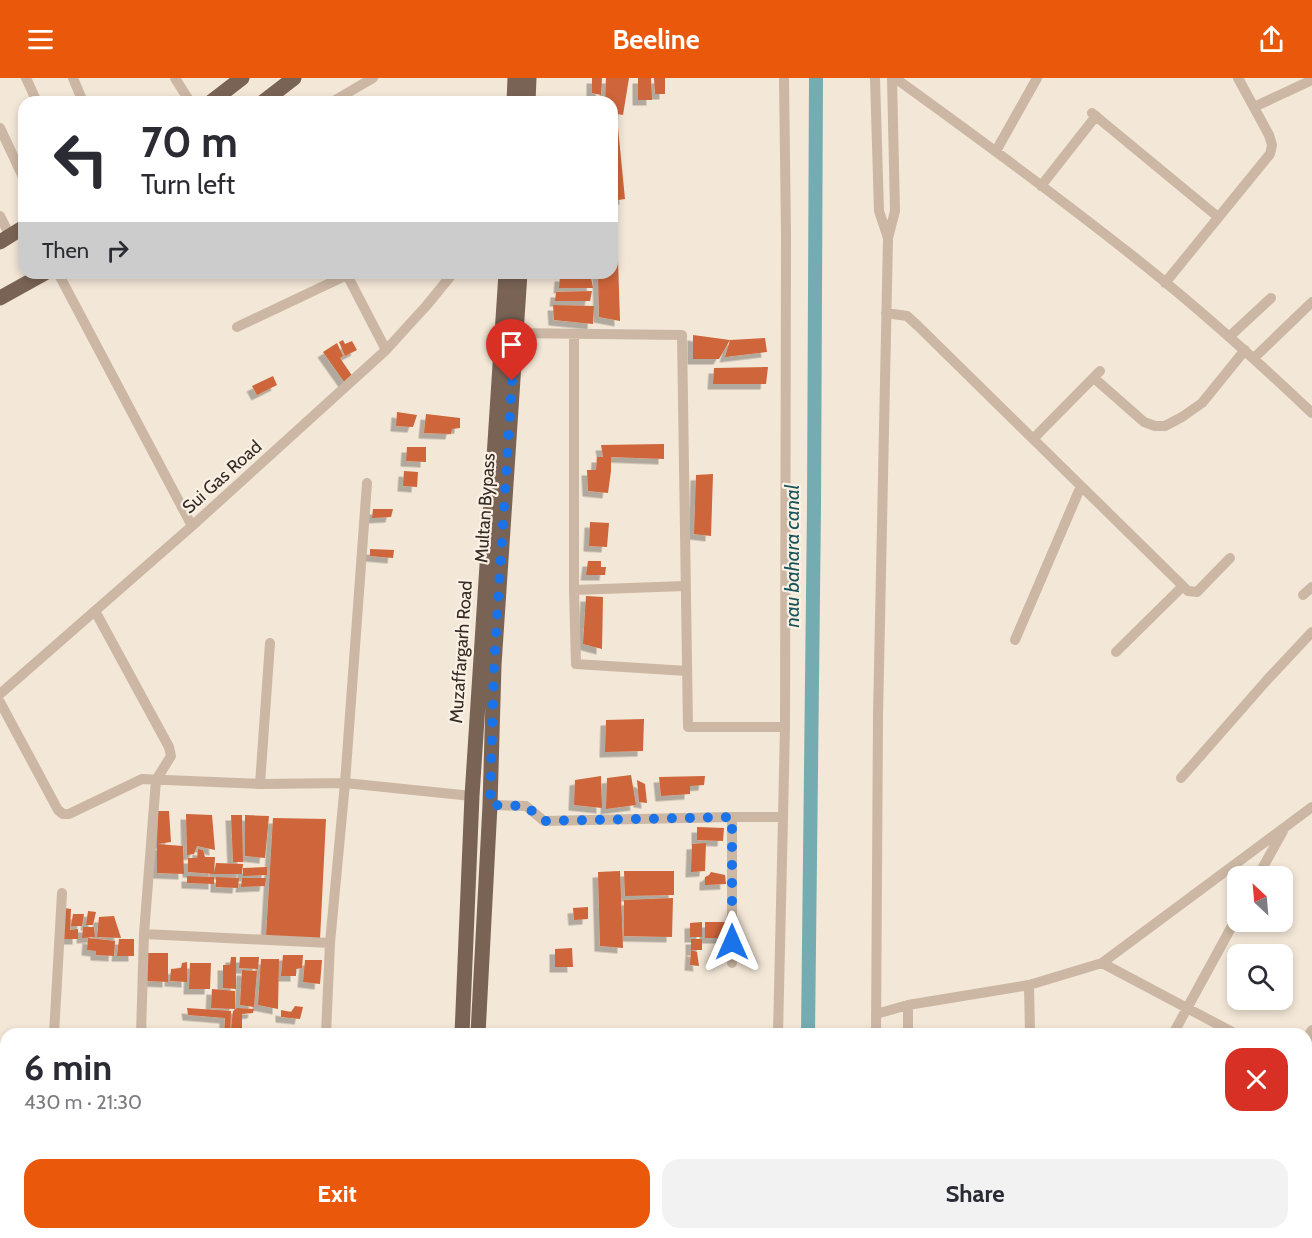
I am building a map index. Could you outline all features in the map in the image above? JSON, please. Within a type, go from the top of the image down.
[{"type":"main road","points":[[224,84],[242,78]]},
{"type":"main road","points":[[271,96],[294,78]]},
{"type":"main road","points":[[514,96],[515,78]]},
{"type":"main road","points":[[528,96],[529,78]]},
{"type":"main road","points":[[5,239],[18,231]]},
{"type":"main road","points":[[0,298],[34,279]]},
{"type":"main road","name":"Muzaffargarh Road","points":[[462,1028],[471,796],[508,333],[506,279]]},
{"type":"main road","name":"Multan Bypass","points":[[478,1028],[490,805],[508,333],[519,279]]},
{"type":"street","points":[[26,78],[34,96]]},
{"type":"street","points":[[73,78],[80,96]]},
{"type":"street","points":[[175,78],[186,96]]},
{"type":"street","points":[[342,96],[373,78]]},
{"type":"street","points":[[778,1028],[785,727],[784,78]]},
{"type":"street","points":[[874,78],[879,211],[888,238]]},
{"type":"street","points":[[876,1028],[878,704],[886,313],[888,238],[895,211],[893,78]]},
{"type":"street","points":[[893,78],[996,151],[1130,254],[1245,350],[1312,412]]},
{"type":"street","points":[[996,151],[1037,78]]},
{"type":"street","points":[[1165,283],[1270,154],[1272,145],[1269,135],[1238,78]]},
{"type":"street","points":[[1254,106],[1312,80]]},
{"type":"street","points":[[1041,186],[1094,114],[1218,217]]},
{"type":"street","points":[[0,128],[18,166]]},
{"type":"street","points":[[0,216],[5,239]]},
{"type":"street","points":[[61,279],[192,526]]},
{"type":"street","points":[[237,327],[336,279]]},
{"type":"street","points":[[349,279],[386,351]]},
{"type":"street","name":"Sui Gas Road","points":[[0,693],[192,526],[386,351],[448,279]]},
{"type":"street","points":[[1229,337],[1271,298]]},
{"type":"street","points":[[1254,358],[1312,302]]},
{"type":"street","points":[[886,313],[907,316],[918,326],[1188,591],[1197,592],[1230,558]]},
{"type":"street","points":[[508,333],[682,335],[688,727],[785,727]]},
{"type":"street","points":[[574,334],[576,664],[687,671]]},
{"type":"street","points":[[1033,439],[1097,375],[1144,422],[1155,426],[1165,426],[1202,403],[1245,350]]},
{"type":"street","points":[[326,1028],[330,943],[345,783],[367,483]]},
{"type":"street","points":[[1015,640],[1081,486]]},
{"type":"street","points":[[574,590],[686,586]]},
{"type":"street","points":[[1116,652],[1183,586]]},
{"type":"street","points":[[95,611],[169,747],[171,756],[156,780],[144,934],[141,1028]]},
{"type":"street","points":[[1181,778],[1312,632]]},
{"type":"street","points":[[260,784],[270,643]]},
{"type":"street","points":[[0,702],[58,810],[63,814],[69,814],[142,779],[260,784],[345,783],[471,796]]},
{"type":"street","points":[[490,805],[526,806],[544,821],[783,817]]},
{"type":"street","points":[[876,1014],[908,1005],[1029,985],[1102,963],[1312,807]]},
{"type":"street","points":[[732,817],[732,963]]},
{"type":"street","points":[[1263,866],[1284,828]]},
{"type":"street","points":[[54,1028],[62,893]]},
{"type":"street","points":[[1176,1028],[1229,932]]},
{"type":"street","points":[[144,934],[330,943]]},
{"type":"street","points":[[1102,963],[1224,1028]]},
{"type":"street","points":[[1029,985],[1030,1028]]},
{"type":"street","points":[[908,1005],[908,1028]]},
{"type":"building","points":[[592,78],[602,78],[601,95],[592,93]]},
{"type":"building","points":[[606,78],[629,78],[623,115],[618,114],[618,96],[605,96]]},
{"type":"building","points":[[638,78],[651,78],[652,100],[638,100]]},
{"type":"building","points":[[654,78],[665,78],[665,94],[655,94]]},
{"type":"building","points":[[618,128],[625,199],[618,200]]},
{"type":"building","points":[[618,260],[620,321],[599,317],[598,279],[618,279]]},
{"type":"building","points":[[560,279],[591,279],[593,288],[559,288]]},
{"type":"building","points":[[592,291],[590,301],[555,301],[556,292]]},
{"type":"building","points":[[553,305],[594,306],[593,324],[554,320]]},
{"type":"building","points":[[693,335],[730,340],[719,359],[693,359]]},
{"type":"building","points":[[765,338],[767,352],[725,357],[730,340]]},
{"type":"building","points":[[343,340],[345,344],[352,341],[357,350],[345,356],[339,342]]},
{"type":"building","points":[[337,343],[343,356],[340,358],[353,377],[345,383],[323,352]]},
{"type":"building","points":[[768,367],[766,384],[713,384],[714,368]]},
{"type":"building","points":[[273,376],[277,385],[257,395],[252,386]]},
{"type":"building","points":[[397,412],[417,415],[413,427],[396,426]]},
{"type":"building","points":[[426,414],[460,418],[460,428],[452,429],[451,434],[424,433]]},
{"type":"building","points":[[664,444],[664,459],[611,457],[608,493],[588,491],[587,470],[596,470],[597,457],[603,457],[601,445]]},
{"type":"building","points":[[407,447],[426,447],[426,462],[406,461]]},
{"type":"building","points":[[404,471],[418,472],[417,487],[403,486]]},
{"type":"building","points":[[713,474],[711,536],[694,534],[696,475]]},
{"type":"building","points":[[373,509],[393,509],[391,517],[372,518]]},
{"type":"building","points":[[590,522],[609,523],[607,547],[589,546]]},
{"type":"building","points":[[370,549],[394,550],[393,558],[370,556]]},
{"type":"building","points":[[588,561],[601,561],[601,567],[606,567],[605,575],[586,575]]},
{"type":"building","points":[[586,596],[603,597],[602,649],[583,644]]},
{"type":"building","points":[[644,719],[643,751],[605,752],[606,720]]},
{"type":"building","points":[[631,775],[636,805],[606,809],[607,778]]},
{"type":"building","points":[[601,776],[602,808],[574,805],[575,780]]},
{"type":"building","points":[[705,776],[704,785],[690,786],[690,794],[661,796],[659,777]]},
{"type":"building","points":[[637,780],[645,784],[647,803],[639,802]]},
{"type":"building","points":[[158,811],[169,811],[171,842],[157,844]]},
{"type":"building","points":[[186,814],[212,815],[215,850],[197,846],[194,854],[187,855]]},
{"type":"building","points":[[231,815],[242,815],[243,862],[233,862]]},
{"type":"building","points":[[245,815],[269,816],[265,858],[245,856]]},
{"type":"building","points":[[273,818],[326,819],[320,939],[266,937]]},
{"type":"building","points":[[697,827],[724,828],[723,841],[697,840]]},
{"type":"building","points":[[706,843],[705,871],[691,872],[692,844]]},
{"type":"building","points":[[157,844],[183,846],[184,874],[157,873]]},
{"type":"building","points":[[198,849],[203,850],[205,857],[215,857],[214,874],[188,872],[188,858],[197,858]]},
{"type":"building","points":[[216,863],[243,864],[242,874],[214,874]]},
{"type":"building","points":[[267,867],[267,875],[243,876],[243,868]]},
{"type":"building","points":[[620,871],[623,948],[600,946],[598,872]]},
{"type":"building","points":[[624,871],[674,871],[674,895],[625,896]]},
{"type":"building","points":[[711,872],[725,875],[726,884],[705,885],[705,877]]},
{"type":"building","points":[[187,876],[214,877],[214,884],[187,883]]},
{"type":"building","points":[[216,877],[239,878],[238,888],[216,887]]},
{"type":"building","points":[[242,878],[266,878],[265,886],[241,887]]},
{"type":"building","points":[[673,898],[672,937],[624,936],[624,900]]},
{"type":"building","points":[[588,907],[588,919],[574,920],[573,908]]},
{"type":"building","points":[[64,908],[71,909],[70,930],[78,929],[78,939],[62,939]]},
{"type":"building","points":[[88,911],[96,912],[93,925],[86,925]]},
{"type":"building","points":[[73,914],[84,914],[82,926],[71,926]]},
{"type":"building","points":[[114,916],[121,938],[97,937],[99,917]]},
{"type":"building","points":[[702,922],[702,937],[690,937],[690,923]]},
{"type":"building","points":[[705,922],[725,922],[724,938],[705,938]]},
{"type":"building","points":[[83,927],[94,927],[95,937],[82,938]]},
{"type":"building","points":[[88,938],[115,941],[114,956],[96,955],[96,951],[87,950]]},
{"type":"building","points":[[119,939],[134,939],[134,956],[117,956]]},
{"type":"building","points":[[691,939],[702,939],[702,950],[691,950]]},
{"type":"building","points":[[572,948],[573,967],[555,967],[555,949]]},
{"type":"building","points":[[691,950],[697,952],[699,966],[690,965]]},
{"type":"building","points":[[148,953],[168,953],[168,982],[146,981]]},
{"type":"building","points":[[283,955],[303,955],[302,968],[296,969],[296,976],[281,976]]},
{"type":"building","points":[[231,957],[236,957],[236,989],[223,988],[223,965],[230,965]]},
{"type":"building","points":[[240,957],[259,957],[258,969],[239,968]]},
{"type":"building","points":[[261,959],[279,959],[278,1009],[258,1005]]},
{"type":"building","points":[[305,960],[322,960],[320,984],[303,982]]},
{"type":"building","points":[[187,962],[187,982],[170,981],[171,969],[181,968],[182,963]]},
{"type":"building","points":[[190,963],[211,963],[210,989],[189,989]]},
{"type":"building","points":[[242,970],[257,971],[254,1007],[240,1005]]},
{"type":"building","points":[[212,989],[235,991],[235,1009],[211,1008]]},
{"type":"building","points":[[295,1006],[303,1007],[300,1019],[281,1017],[281,1010],[291,1012]]},
{"type":"building","points":[[187,1008],[231,1011],[230,1028],[224,1028],[225,1018],[188,1015]]},
{"type":"building","points":[[237,1008],[254,1009],[253,1013],[242,1014],[242,1028],[231,1028],[233,1011]]},
{"type":"waterway","name":"nau bahara canal","points":[[808,1028],[816,78]]},
{"type":"route","points":[[512,381],[494,665],[490,805],[526,806],[544,821],[732,817],[732,942]]}]
